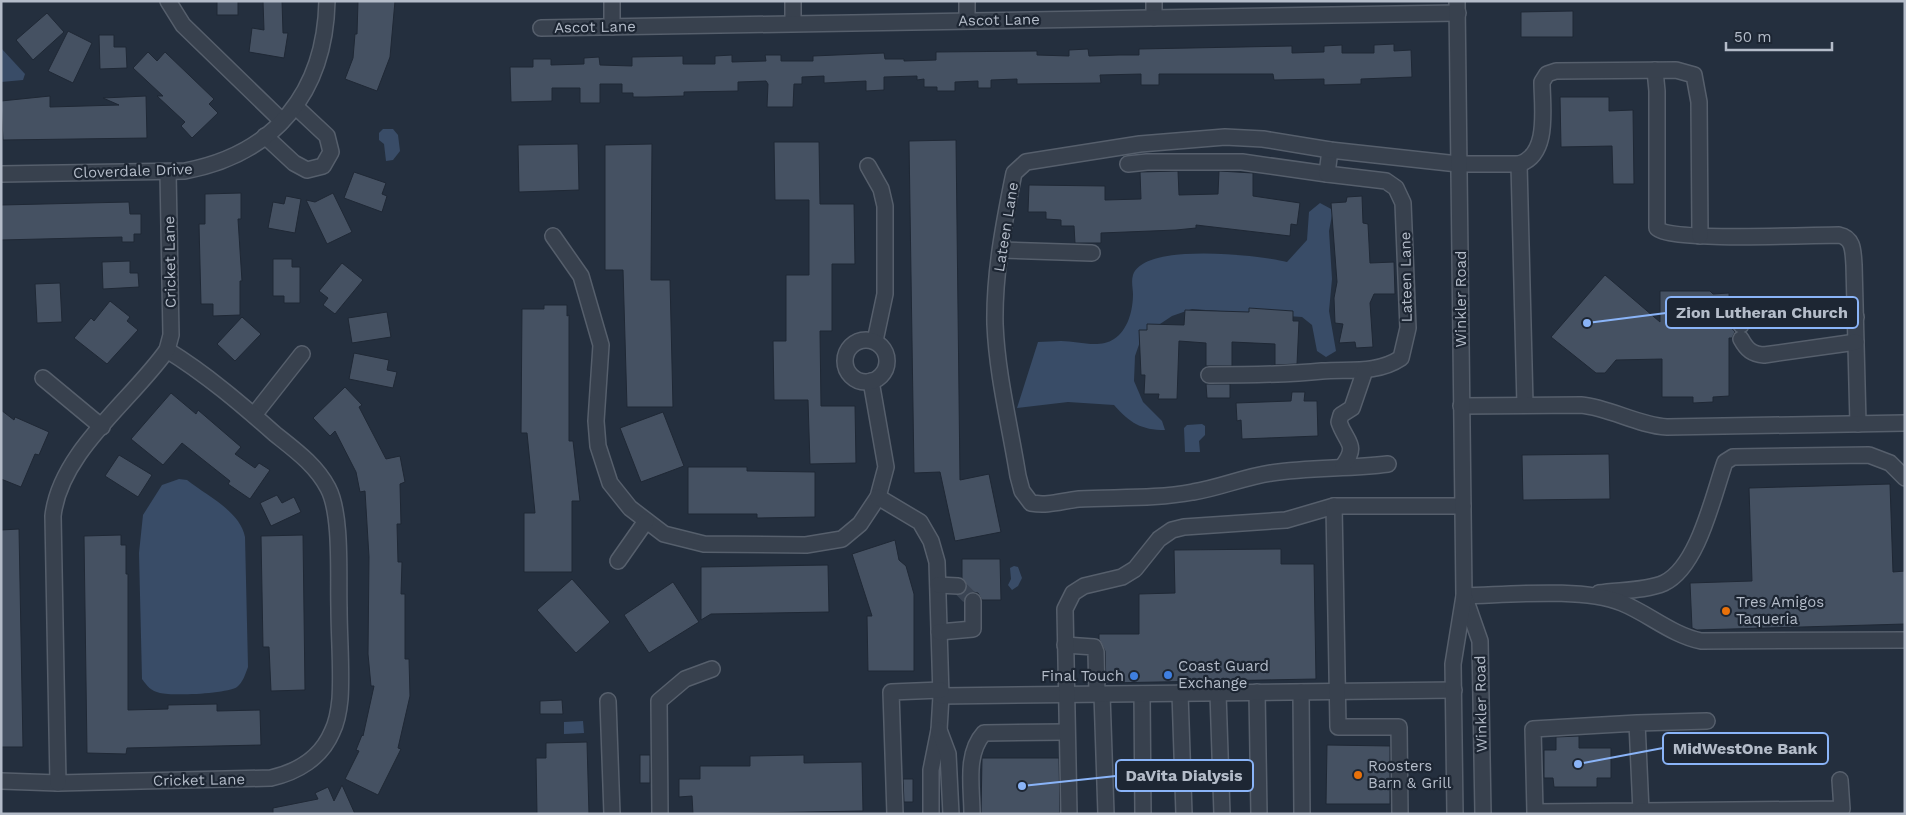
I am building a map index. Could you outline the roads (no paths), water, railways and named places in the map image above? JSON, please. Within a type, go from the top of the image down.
[{"type":"street","points":[[168,1],[182,25],[282,122]]},
{"type":"street","name":"Cloverdale Drive","points":[[1,174],[168,172],[203,168],[248,150],[282,122],[296,107],[306,92],[320,57],[327,24],[327,1]]},
{"type":"street","points":[[612,1],[612,27]]},
{"type":"street","points":[[793,1],[793,23]]},
{"type":"street","points":[[967,1],[968,21]]},
{"type":"street","points":[[1154,1],[1154,18]]},
{"type":"street","name":"Ascot Lane","points":[[541,28],[1154,18],[1338,8],[1458,7]]},
{"type":"street","name":"Winkler Road","points":[[1455,814],[1452,664],[1464,596],[1461,406],[1462,268],[1458,164],[1458,7]]},
{"type":"street","points":[[1655,70],[1657,228],[1661,232],[1700,236],[1845,236],[1850,241],[1853,249],[1856,317],[1858,424]]},
{"type":"street","points":[[1525,406],[1519,164],[1525,162],[1535,153],[1540,140],[1542,82],[1547,74],[1556,71],[1676,70],[1694,75],[1699,102],[1700,236]]},
{"type":"street","points":[[265,136],[294,163],[307,170],[323,166],[331,152],[327,136],[296,107]]},
{"type":"street","points":[[1211,162],[1212,138]]},
{"type":"street","name":"Lateen Lane","points":[[1343,466],[1296,469],[1260,474],[1211,488],[1178,494],[1066,501],[1046,505],[1031,503],[1022,491],[999,361],[995,326],[996,291],[1001,250],[1014,173],[1026,162],[1140,144],[1212,138],[1263,139],[1330,150],[1458,164],[1519,164]]},
{"type":"street","points":[[1327,174],[1330,150]]},
{"type":"street","name":"Lateen Lane","points":[[1128,164],[1147,162],[1242,162],[1386,180],[1396,188],[1403,202],[1408,328],[1401,358],[1390,365],[1365,370],[1297,374],[1209,375]]},
{"type":"street","points":[[868,166],[881,189],[885,206],[885,294],[875,341]]},
{"type":"street","name":"Cricket Lane","points":[[1,781],[58,783],[271,778],[286,775],[314,757],[332,733],[338,716],[340,684],[335,507],[329,490],[310,463],[205,376],[167,350],[171,335],[168,172]]},
{"type":"street","points":[[553,236],[581,276],[601,345],[596,421],[598,446],[610,483],[630,508],[664,534],[704,544],[806,545],[842,539],[860,524],[878,497],[886,467],[871,381]]},
{"type":"street","points":[[1001,250],[1092,253]]},
{"type":"street","points":[[1856,317],[1757,308],[1749,310],[1744,317],[1741,332],[1746,348],[1754,354],[1764,355],[1856,342]]},
{"type":"street","points":[[867,339],[875,341],[885,351],[887,358],[883,374],[871,381],[863,382],[850,375],[845,362],[846,354],[855,342],[867,339]]},
{"type":"street","points":[[58,783],[53,516],[55,499],[68,470],[167,350]]},
{"type":"street","points":[[254,415],[302,354]]},
{"type":"street","points":[[1343,466],[1350,456],[1352,448],[1339,422],[1341,415],[1352,408],[1365,370]]},
{"type":"street","points":[[42,378],[102,427]]},
{"type":"street","points":[[1461,406],[1596,406],[1637,422],[1667,427],[1905,423]]},
{"type":"street","points":[[1464,596],[1585,594],[1662,584],[1683,568],[1694,550],[1725,462],[1733,457],[1868,455],[1890,463],[1905,478]]},
{"type":"street","points":[[1343,466],[1388,464]]},
{"type":"street","points":[[878,497],[920,522],[931,541],[937,562],[941,693],[938,730],[931,770],[931,814]]},
{"type":"street","points":[[1068,814],[1065,609],[1074,593],[1084,586],[1122,577],[1135,569],[1159,539],[1172,530],[1184,527],[1286,520],[1334,506],[1463,506]]},
{"type":"street","points":[[1334,506],[1338,727],[1399,727],[1400,814]]},
{"type":"street","points":[[618,561],[646,521]]},
{"type":"street","points":[[938,585],[958,586]]},
{"type":"street","points":[[1585,594],[1623,603],[1688,639],[1701,642],[1905,640]]},
{"type":"street","name":"Winkler Road","points":[[1464,596],[1480,641],[1483,814]]},
{"type":"street","points":[[939,632],[973,629],[973,601]]},
{"type":"street","points":[[1066,646],[1094,647],[1096,652],[1106,814]]},
{"type":"street","points":[[660,814],[659,700],[685,679],[712,669]]},
{"type":"street","points":[[895,814],[891,692],[1142,694],[1454,690]]},
{"type":"street","points":[[1257,692],[1259,814]]},
{"type":"street","points":[[1300,692],[1302,814]]},
{"type":"street","points":[[1180,693],[1184,814]]},
{"type":"street","points":[[1218,693],[1222,814]]},
{"type":"street","points":[[1142,694],[1143,814]]},
{"type":"street","points":[[608,702],[612,814]]},
{"type":"street","points":[[1708,721],[1533,729],[1535,812],[1842,809],[1840,780]]},
{"type":"street","points":[[1637,723],[1641,811]]},
{"type":"street","points":[[938,730],[948,754],[951,814]]},
{"type":"street","points":[[972,814],[972,754],[978,740],[984,733],[1066,732]]},
{"type":"water","points":[[1,48],[25,74],[23,80],[1,82]]},
{"type":"water","points":[[383,129],[393,129],[398,135],[400,151],[393,160],[386,161],[384,144],[379,140],[379,133]]},
{"type":"water","points":[[1320,203],[1333,210],[1329,231],[1332,279],[1329,311],[1336,351],[1326,357],[1317,351],[1312,325],[1302,317],[1192,309],[1172,316],[1142,336],[1135,356],[1134,381],[1143,402],[1162,421],[1165,430],[1149,429],[1136,424],[1114,405],[1068,402],[1017,408],[1038,342],[1061,341],[1102,344],[1119,335],[1131,313],[1133,275],[1142,265],[1158,258],[1204,253],[1253,256],[1287,262],[1307,240],[1309,212]]},
{"type":"water","points":[[1202,424],[1205,426],[1205,435],[1199,441],[1200,452],[1185,452],[1184,428],[1187,425]]},
{"type":"water","points":[[179,479],[187,480],[230,512],[237,519],[245,537],[248,667],[241,683],[231,689],[199,694],[166,694],[152,690],[142,679],[139,553],[143,515],[162,485]]},
{"type":"water","points":[[1018,567],[1022,578],[1018,586],[1012,590],[1008,585],[1011,579],[1010,568]]},
{"type":"water","points":[[583,721],[584,733],[564,734],[564,722]]},
{"type":"tunnel","points":[[958,586],[973,601]]},
{"type":"place","name":"Zion Lutheran Church","points":[[1587,323]]},
{"type":"place","name":"Tres Amigos Taqueria","points":[[1726,611]]},
{"type":"place","name":"Coast Guard Exchange","points":[[1168,675]]},
{"type":"place","name":"Final Touch","points":[[1134,676]]},
{"type":"place","name":"MidWestOne Bank","points":[[1578,764]]},
{"type":"place","name":"Roosters Barn & Grill","points":[[1358,775]]},
{"type":"place","name":"DaVita Dialysis","points":[[1022,786]]}]
